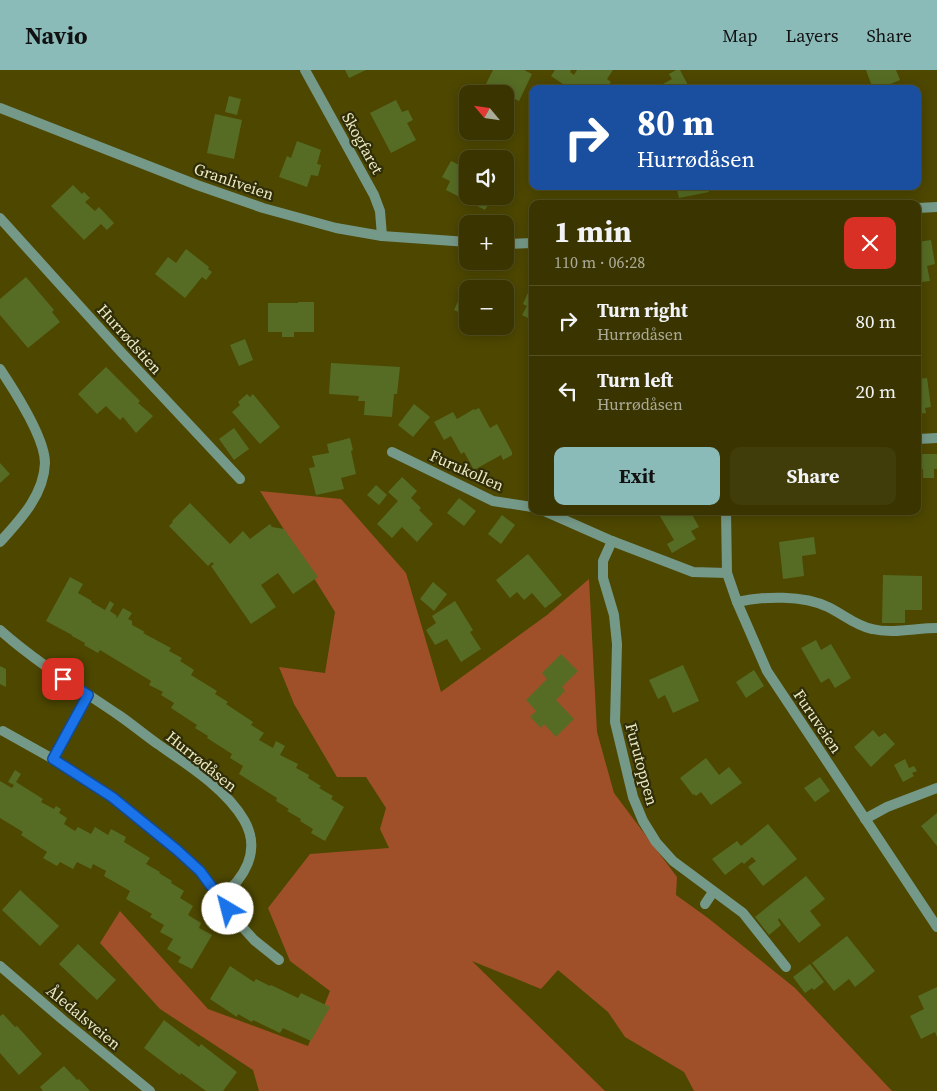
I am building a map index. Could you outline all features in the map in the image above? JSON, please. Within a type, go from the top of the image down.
[{"type":"street","name":"Skogfaret","points":[[305,70],[374,195],[380,211],[382,236]]},
{"type":"street","name":"Granliveien","points":[[0,108],[197,185],[263,208],[336,228],[382,236],[459,241]]},
{"type":"street","points":[[921,208],[937,207]]},
{"type":"street","name":"Hurrødstien","points":[[0,218],[121,352],[240,479]]},
{"type":"street","points":[[514,244],[529,243]]},
{"type":"street","points":[[0,369],[16,393],[40,442],[45,462],[35,498],[23,517],[0,542]]},
{"type":"street","points":[[921,439],[937,438]]},
{"type":"street","name":"Furukollen","points":[[392,452],[493,501],[529,507]]},
{"type":"street","points":[[553,515],[612,541],[693,572],[727,573]]},
{"type":"street","name":"Furuveien","points":[[726,515],[727,573],[737,602],[767,671],[937,927]]},
{"type":"street","name":"Furutoppen","points":[[612,541],[603,561],[603,578],[614,615],[617,644],[615,722],[633,797],[643,821],[656,842],[674,861],[743,913],[786,967]]},
{"type":"street","points":[[737,602],[769,597],[805,600],[826,606],[862,627],[875,630],[937,628]]},
{"type":"street","name":"Hurrødåsen","points":[[0,630],[34,658],[121,717],[194,770],[226,797],[244,820],[252,842],[249,862],[241,879],[220,898]]},
{"type":"street","points":[[53,759],[88,695]]},
{"type":"street","points":[[2,731],[53,759],[112,797],[177,850],[200,871],[254,940],[279,960]]},
{"type":"street","points":[[865,819],[888,807],[937,788]]},
{"type":"street","points":[[704,904],[713,892]]},
{"type":"street","name":"Åledalsveien","points":[[0,966],[150,1091]]},
{"type":"shaded area","points":[[260,491],[341,499],[406,573],[441,692],[547,615],[589,579],[597,732],[614,793],[677,877],[676,895],[708,918],[795,988],[892,1091],[694,1091],[684,1072],[625,1037],[608,1012],[558,970],[541,989],[472,961],[605,1091],[259,1091],[253,1070],[160,1009],[100,943],[120,911],[208,1009],[308,1046],[330,991],[290,961],[268,908],[310,854],[389,848],[380,829],[386,808],[366,777],[337,777],[294,704],[279,667],[325,673],[335,612]]},
{"type":"building","points":[[345,70],[366,70],[349,78]]},
{"type":"building","points":[[493,70],[524,70],[532,74],[519,101],[514,98],[514,85],[486,84]]},
{"type":"building","points":[[555,70],[571,70],[570,72],[574,75],[577,70],[613,70],[607,79],[611,82],[609,85],[564,85],[551,76]]},
{"type":"building","points":[[680,70],[688,85],[661,85],[672,79],[669,74]]},
{"type":"building","points":[[866,70],[896,70],[900,80],[888,85],[872,85]]},
{"type":"building","points":[[229,96],[241,99],[237,115],[225,112]]},
{"type":"building","points":[[396,100],[402,112],[408,110],[413,120],[407,123],[416,140],[391,153],[370,113]]},
{"type":"building","points":[[215,114],[242,120],[234,159],[207,153]]},
{"type":"building","points":[[297,141],[321,150],[317,164],[321,165],[318,176],[311,175],[307,187],[279,177],[287,156],[291,158]]},
{"type":"building","points":[[451,161],[459,165],[459,197],[446,190],[450,181],[442,177]]},
{"type":"building","points":[[73,185],[82,194],[84,192],[90,198],[85,202],[95,211],[99,207],[114,223],[107,230],[101,224],[84,240],[51,206]]},
{"type":"building","points":[[677,190],[708,190],[709,192],[679,198]]},
{"type":"building","points":[[475,205],[488,205],[485,210]]},
{"type":"building","points":[[931,240],[935,264],[927,266],[930,281],[921,282],[921,242]]},
{"type":"building","points":[[186,249],[209,267],[208,269],[212,272],[206,280],[202,277],[185,298],[155,274],[168,257],[176,263]]},
{"type":"building","points":[[26,277],[54,310],[52,312],[60,322],[28,348],[0,315],[0,299]]},
{"type":"building","points":[[529,291],[529,318],[522,315],[527,306],[523,304]]},
{"type":"building","points":[[459,300],[459,312],[454,310]]},
{"type":"building","points":[[314,302],[314,332],[294,332],[294,337],[282,337],[282,332],[268,332],[268,303]]},
{"type":"building","points":[[245,339],[253,360],[239,366],[230,345]]},
{"type":"building","points":[[331,363],[400,367],[397,394],[394,394],[392,417],[364,415],[365,401],[358,401],[359,396],[329,394]]},
{"type":"building","points":[[106,367],[140,401],[138,403],[153,416],[136,433],[123,417],[120,420],[106,406],[97,414],[78,394]]},
{"type":"building","points":[[927,378],[931,407],[925,408],[926,413],[921,414],[921,379]]},
{"type":"building","points":[[247,394],[250,397],[253,394],[280,427],[260,444],[232,412],[240,405],[238,402]]},
{"type":"building","points":[[414,404],[430,417],[413,437],[398,425]]},
{"type":"building","points":[[479,408],[490,428],[497,424],[512,455],[503,460],[501,455],[474,470],[464,452],[461,454],[451,436],[444,440],[434,422],[453,412],[457,419]]},
{"type":"building","points":[[234,428],[249,449],[234,460],[219,439]]},
{"type":"building","points":[[350,438],[356,474],[341,478],[344,489],[316,495],[309,468],[315,467],[312,456],[329,453],[327,444]]},
{"type":"building","points":[[921,454],[937,454],[937,469],[934,469],[934,478],[923,478],[923,469],[921,470]]},
{"type":"building","points":[[0,463],[10,474],[0,483]]},
{"type":"building","points":[[402,477],[417,491],[411,498],[421,508],[419,510],[433,524],[417,542],[402,527],[392,538],[377,524],[398,501],[388,492]]},
{"type":"building","points":[[376,485],[387,495],[379,505],[367,495]]},
{"type":"building","points":[[459,498],[476,511],[464,526],[447,513]]},
{"type":"building","points":[[190,503],[230,544],[243,531],[250,539],[270,524],[272,527],[284,529],[318,577],[293,594],[278,573],[261,585],[276,607],[251,624],[211,566],[214,564],[212,562],[208,566],[169,526]]},
{"type":"building","points":[[502,515],[515,525],[501,544],[488,534]]},
{"type":"building","points":[[659,515],[692,515],[699,527],[691,531],[696,539],[672,553],[667,544],[674,540]]},
{"type":"building","points":[[814,537],[816,554],[802,556],[804,576],[783,579],[779,542]]},
{"type":"building","points":[[528,554],[562,595],[545,608],[532,593],[524,600],[517,592],[510,598],[496,580]]},
{"type":"building","points":[[883,575],[922,576],[922,610],[905,610],[905,623],[882,623]]},
{"type":"building","points":[[70,577],[83,584],[78,593],[91,602],[105,610],[110,601],[114,604],[110,611],[117,616],[116,618],[123,608],[132,613],[128,619],[132,621],[132,625],[171,648],[169,651],[182,658],[180,661],[194,670],[191,675],[217,691],[215,694],[228,702],[226,704],[253,722],[251,725],[264,733],[259,740],[273,748],[276,741],[285,746],[280,755],[298,764],[296,768],[309,775],[308,778],[321,786],[319,788],[333,796],[331,799],[344,807],[325,841],[311,833],[313,829],[287,811],[289,809],[276,801],[277,798],[239,774],[243,766],[230,758],[232,754],[207,738],[208,736],[195,728],[197,725],[171,708],[174,703],[161,695],[163,692],[149,685],[151,681],[100,650],[98,653],[84,645],[85,643],[46,621]]},
{"type":"building","points":[[433,582],[447,594],[434,611],[420,599]]},
{"type":"building","points":[[455,601],[473,630],[470,632],[481,649],[461,662],[447,639],[435,645],[426,630],[436,623],[432,616]]},
{"type":"building","points":[[816,640],[821,650],[831,644],[851,678],[835,688],[829,678],[821,683],[801,648]]},
{"type":"building","points":[[561,654],[578,671],[562,687],[565,691],[556,700],[574,719],[556,737],[544,724],[541,728],[530,717],[536,711],[526,700],[547,679],[542,673]]},
{"type":"building","points":[[683,665],[699,701],[673,713],[665,695],[658,699],[649,680]]},
{"type":"building","points":[[0,666],[6,669],[6,687],[0,684]]},
{"type":"building","points":[[754,670],[764,686],[746,698],[736,682]]},
{"type":"building","points":[[873,730],[879,737],[885,733],[895,744],[871,767],[854,747]]},
{"type":"building","points":[[706,758],[719,775],[729,767],[742,783],[711,805],[701,792],[696,796],[693,795],[680,778]]},
{"type":"building","points":[[905,759],[909,768],[914,766],[917,771],[912,773],[914,776],[903,782],[894,765]]},
{"type":"building","points":[[15,770],[21,774],[16,782],[43,799],[41,802],[54,809],[56,806],[61,809],[59,813],[67,818],[64,824],[75,831],[78,827],[91,834],[95,827],[108,835],[111,829],[126,837],[124,842],[150,858],[146,864],[160,872],[172,881],[171,883],[184,891],[180,898],[193,906],[188,915],[201,923],[199,928],[212,935],[192,969],[178,962],[181,957],[167,949],[173,939],[160,932],[164,925],[150,917],[152,914],[126,899],[130,891],[104,876],[106,871],[93,864],[91,869],[77,862],[73,869],[60,862],[57,866],[43,858],[47,852],[21,835],[23,832],[0,818],[0,781],[12,788],[14,785],[8,782]]},
{"type":"building","points":[[820,777],[830,791],[815,802],[804,788]]},
{"type":"building","points":[[937,813],[937,846],[921,826]]},
{"type":"building","points":[[768,824],[797,859],[763,886],[748,867],[756,861],[752,857],[725,875],[712,859],[737,841],[741,846]]},
{"type":"building","points":[[806,876],[825,899],[810,911],[821,925],[799,943],[779,918],[778,920],[781,925],[769,935],[755,917]]},
{"type":"building","points":[[20,890],[59,926],[40,946],[2,910]]},
{"type":"building","points":[[847,936],[875,971],[855,987],[849,979],[834,991],[812,963]]},
{"type":"building","points":[[78,944],[116,980],[97,1000],[59,964]]},
{"type":"building","points":[[810,964],[824,982],[814,990],[812,988],[805,993],[793,977]]},
{"type":"building","points":[[230,966],[254,982],[256,979],[298,998],[301,993],[330,1007],[311,1041],[283,1028],[280,1033],[253,1020],[252,1022],[238,1014],[237,1017],[210,999]]},
{"type":"building","points":[[937,987],[937,1037],[935,1032],[921,1039],[910,1016],[924,1009],[918,996]]},
{"type":"building","points":[[3,1014],[15,1027],[17,1026],[42,1054],[19,1075],[0,1053],[0,1016]]},
{"type":"building","points":[[164,1020],[199,1047],[201,1044],[237,1072],[223,1091],[206,1091],[181,1073],[180,1075],[144,1048]]},
{"type":"building","points":[[64,1066],[90,1091],[43,1091],[40,1087]]},
{"type":"route","points":[[63,679],[88,695],[53,759],[112,797],[177,850],[200,871],[228,909]]}]
